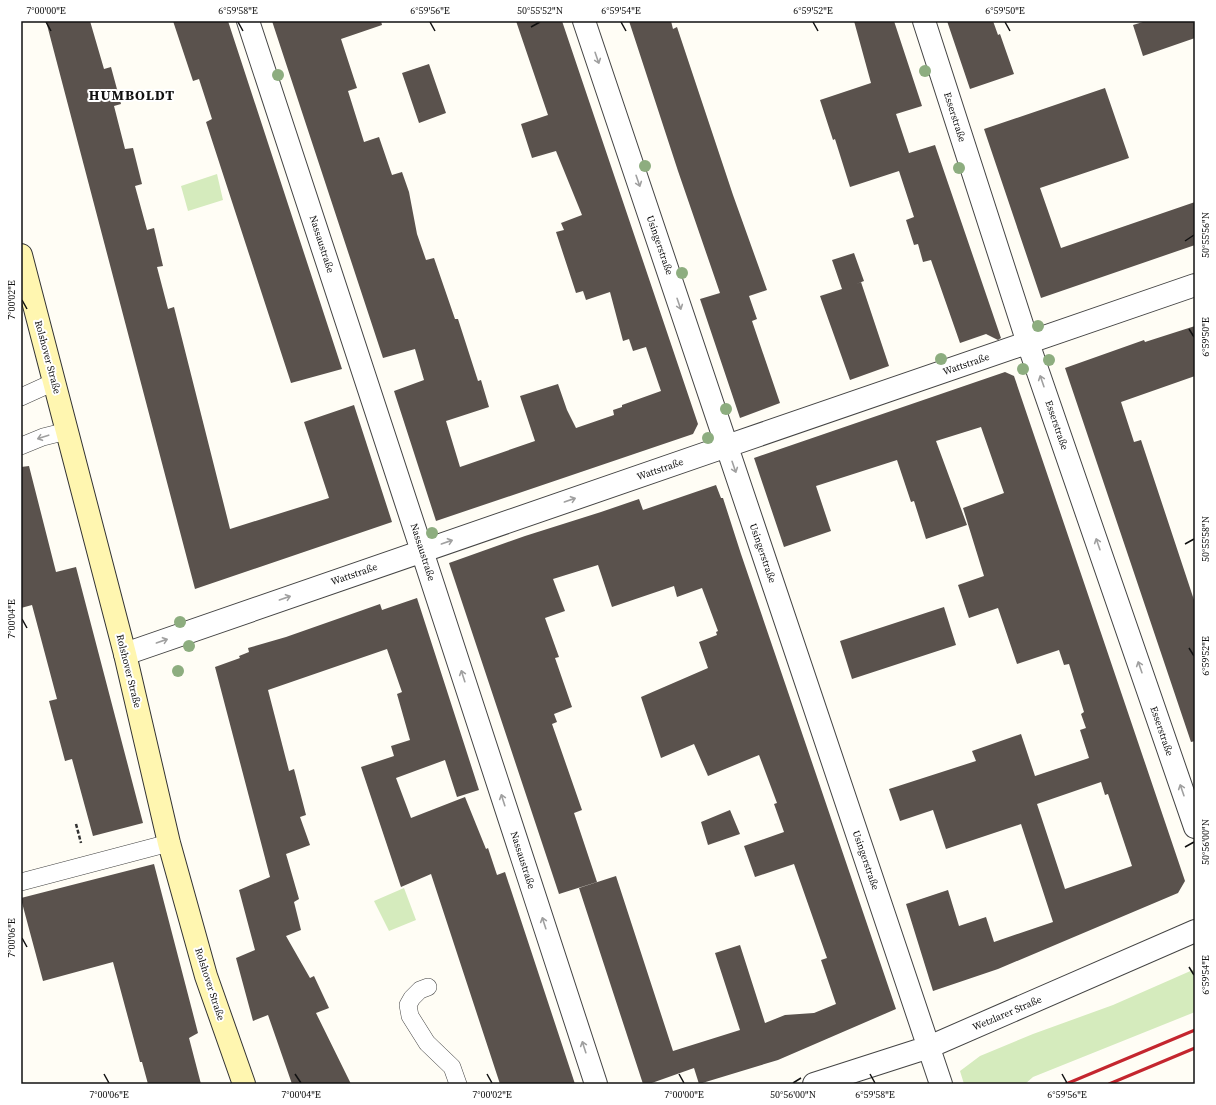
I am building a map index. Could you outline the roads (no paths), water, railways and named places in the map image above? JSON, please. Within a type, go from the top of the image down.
[{"type":"street","name":"Nassaustraße","points":[[248,21],[596,1084]]},
{"type":"street","name":"Usingerstraße","points":[[584,21],[941,1084]]},
{"type":"street","name":"Esserstraße","points":[[924,21],[1028,343],[1195,827]]},
{"type":"street","name":"Rolshover Straße","points":[[21,255],[125,654],[169,844],[206,976],[244,1084]]},
{"type":"street","name":"Wattstraße","points":[[125,654],[1195,285]]},
{"type":"street","name":"Wetzlarer Straße","points":[[814,1084],[929,1046],[1195,931]]},
{"type":"lane","points":[[21,397],[54,382]]},
{"type":"lane","points":[[21,446],[43,437],[67,431]]},
{"type":"lane","points":[[21,882],[169,844]]},
{"type":"lane","points":[[428,987],[420,990],[408,1004],[410,1016],[427,1043],[452,1067],[458,1084]]},
{"type":"railway","points":[[1066,1084],[1195,1030]]},
{"type":"railway","points":[[1109,1084],[1195,1048]]},
{"type":"district","name":"HUMBOLDT","points":[[132,95]]}]
